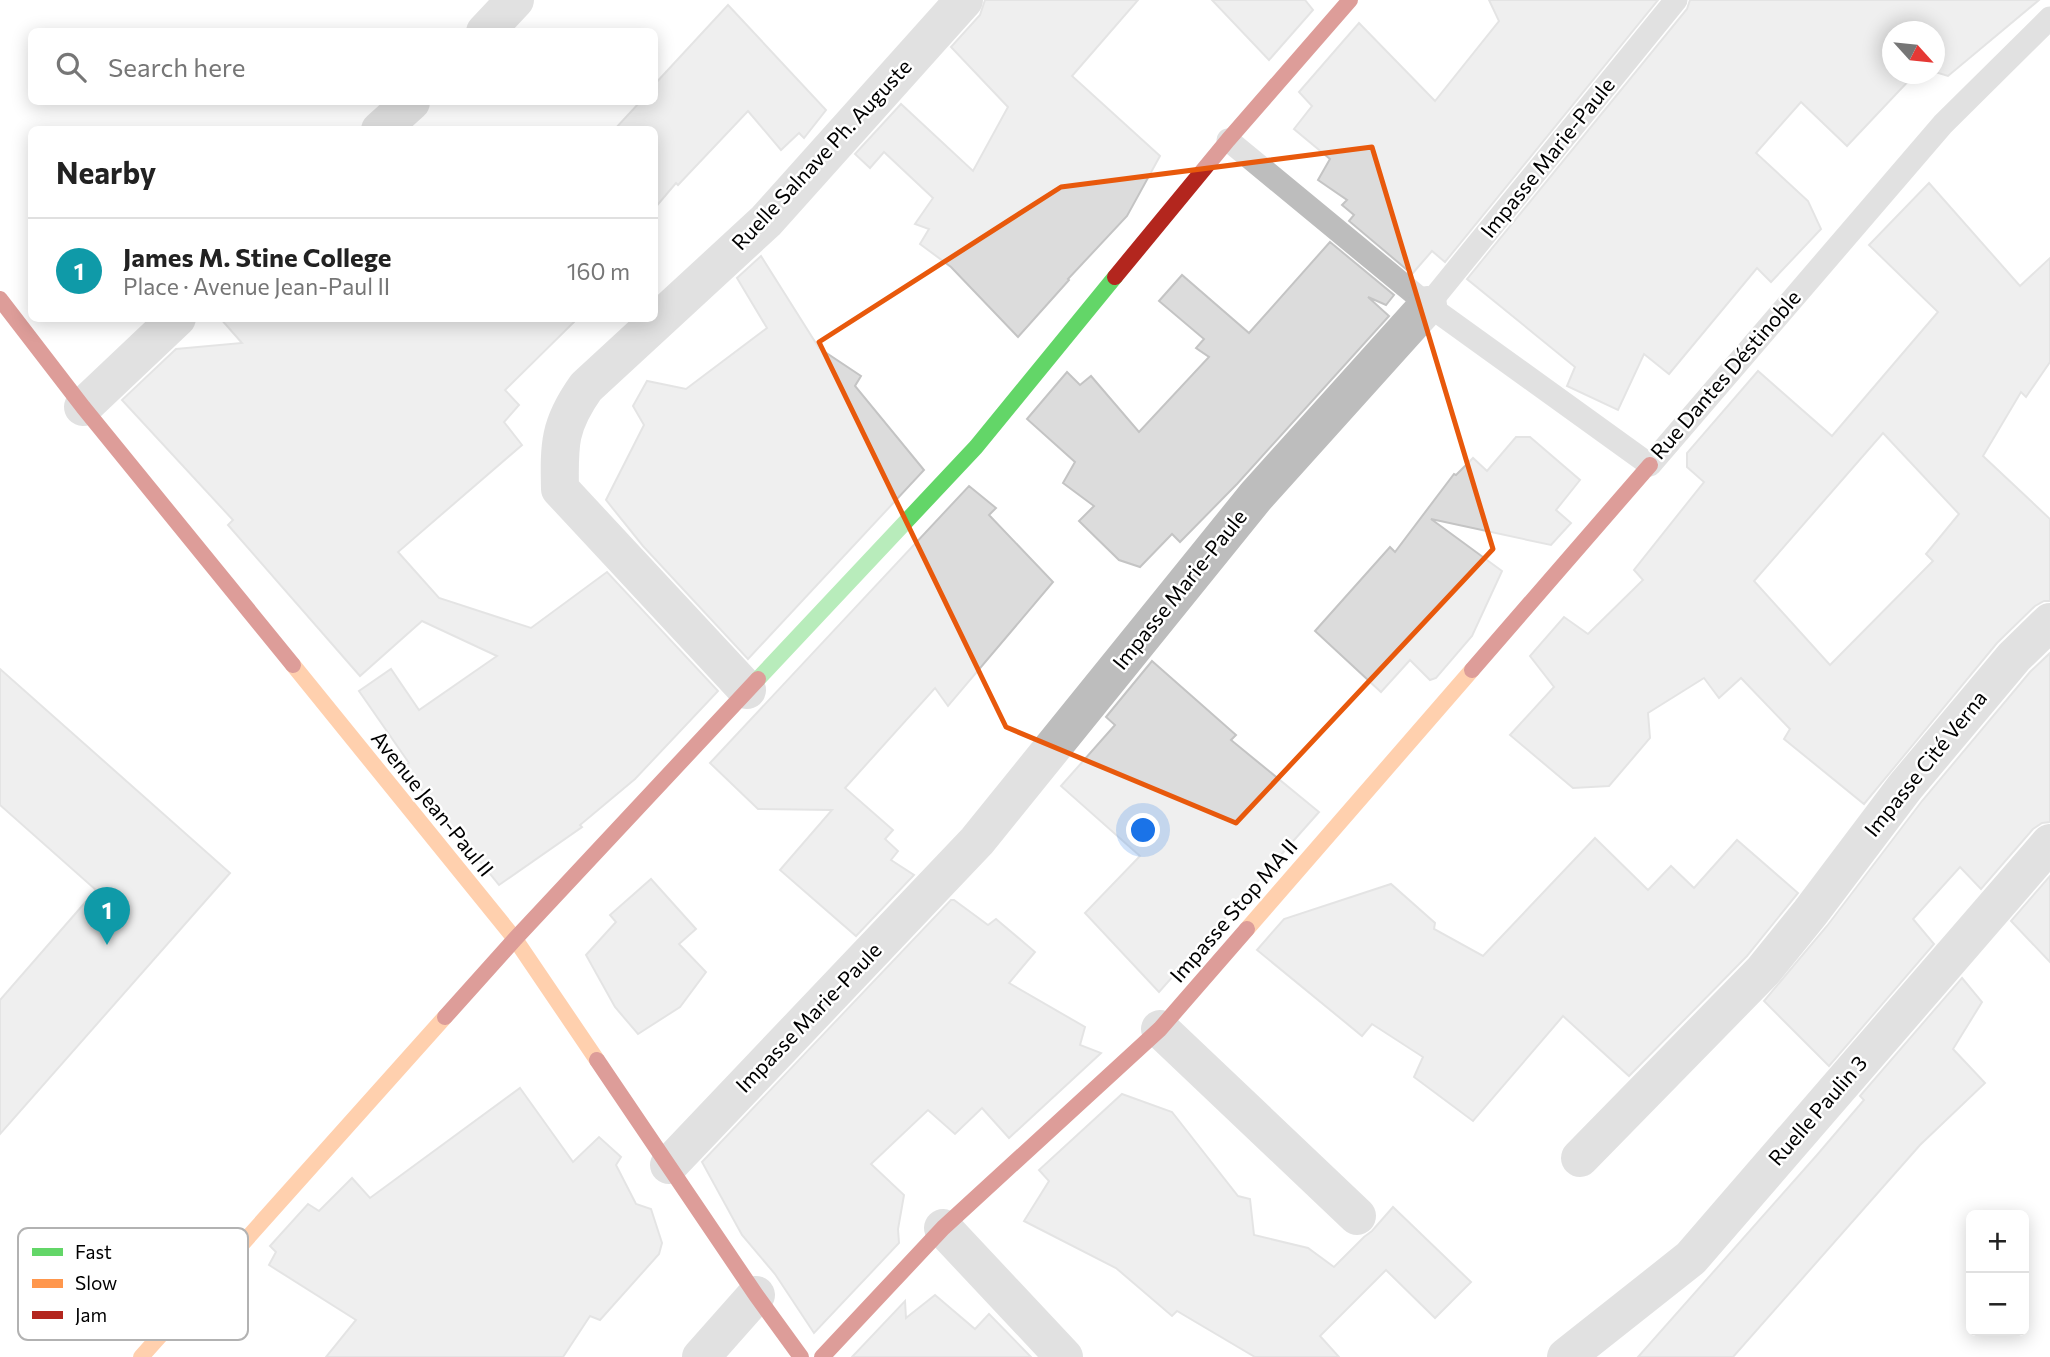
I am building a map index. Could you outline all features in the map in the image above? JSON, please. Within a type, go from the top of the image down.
[{"type":"street","points":[[489,28],[515,0]]},
{"type":"street","name":"Ruelle Salnave Ph. Auguste","points":[[658,321],[766,221],[964,0]]},
{"type":"street","points":[[248,1237],[514,939],[976,447],[1228,140],[1350,0]]},
{"type":"street","points":[[384,126],[408,105]]},
{"type":"street","name":"Avenue Jean-Paul II","points":[[0,299],[83,407],[514,939],[801,1357]]},
{"type":"street","name":"Impasse Marie-Paule","points":[[669,1165],[977,841],[1256,496],[1429,305]]},
{"type":"street","points":[[83,407],[173,322]]},
{"type":"street","name":"Ruelle Salnave Ph. Auguste","points":[[656,322],[586,387],[570,409],[562,433],[560,489],[747,690]]},
{"type":"street","name":"Impasse Stop MA II","points":[[822,1357],[943,1228],[1160,1029],[1650,465]]},
{"type":"street","name":"Impasse Cité Verna","points":[[1580,1158],[1763,971],[1810,914],[1905,787],[2014,657],[2050,622]]},
{"type":"street","name":"Ruelle Paulin 3","points":[[1566,1357],[1691,1258],[2050,844]]},
{"type":"street","points":[[1160,1029],[1357,1216]]},
{"type":"street","points":[[943,1228],[1064,1357]]},
{"type":"street","points":[[701,1357],[756,1295]]},
{"type":"street","points":[[141,1357],[156,1340]]},
{"type":"lane","name":"Impasse Marie-Paule","points":[[1429,305],[1676,0]]},
{"type":"lane","name":"Rue Dantes Déstinoble","points":[[1228,140],[1429,305],[1650,465],[1943,124],[2050,18]]},
{"type":"highlighted area","points":[[1372,147],[1493,549],[1236,823],[1006,727],[819,342],[1061,187]]},
{"type":"building","points":[[985,0],[1138,0],[1072,76],[1160,156],[1127,216],[1018,337],[951,267],[920,244],[929,229],[915,224],[933,198],[884,152],[870,168],[855,154],[901,104],[973,171],[1008,107],[951,47],[980,15]]},
{"type":"building","points":[[1212,0],[1305,0],[1313,10],[1269,60]]},
{"type":"building","points":[[1489,0],[1658,0],[1445,262],[1432,251],[1412,274],[1349,221],[1354,215],[1342,205],[1347,200],[1318,180],[1330,159],[1294,129],[1312,106],[1299,92],[1359,23],[1435,101],[1499,21]]},
{"type":"building","points":[[1690,0],[2039,0],[1948,76],[1945,75],[1945,21],[1882,21],[1882,84],[1906,84],[1847,146],[1801,102],[1756,153],[1808,201],[1821,229],[1771,282],[1757,268],[1669,374],[1644,354],[1618,410],[1567,386],[1575,367],[1467,279],[1687,9]]},
{"type":"building","points":[[728,5],[826,110],[804,138],[799,133],[781,150],[748,111],[658,204],[658,126],[618,126],[637,105],[658,105],[658,81]]},
{"type":"building","points":[[1929,183],[2020,286],[2050,258],[2050,362],[2026,397],[2021,392],[1983,456],[2050,519],[2050,601],[2035,606],[1997,643],[1864,804],[1784,739],[1790,729],[1741,678],[1719,698],[1704,678],[1648,713],[1650,738],[1609,786],[1573,788],[1510,735],[1554,687],[1530,656],[1564,617],[1588,634],[1643,580],[1634,570],[1704,482],[1687,467],[1687,453],[1758,371],[1832,436],[1938,312],[1869,245]],"holes":[[[1883,433],[1959,514],[1926,554],[1933,561],[1830,665],[1754,581]]]},
{"type":"building","points":[[1330,242],[1394,295],[1386,305],[1368,297],[1389,316],[1237,484],[1180,542],[1172,534],[1140,567],[1119,560],[1079,521],[1094,506],[1063,483],[1075,462],[1027,419],[1067,372],[1080,385],[1091,376],[1139,432],[1209,357],[1196,348],[1204,339],[1159,301],[1182,275],[1249,333]]},
{"type":"building","points":[[761,256],[819,348],[861,376],[855,386],[924,470],[748,659],[643,546],[606,500],[644,425],[633,406],[647,381],[686,389],[767,328],[737,278]]},
{"type":"building","points":[[224,322],[574,322],[505,390],[519,405],[504,422],[522,445],[398,552],[439,598],[531,628],[607,572],[718,691],[635,779],[580,825],[582,827],[499,885],[403,767],[409,763],[359,691],[391,669],[419,710],[497,656],[422,621],[360,676],[228,525],[233,520],[122,400],[176,349],[242,343]]},
{"type":"building","points":[[1516,437],[1530,437],[1580,480],[1556,510],[1571,523],[1551,545],[1431,519],[1502,571],[1472,636],[1436,678],[1430,680],[1410,660],[1381,692],[1315,631],[1390,547],[1395,552],[1454,474],[1473,458],[1487,471]]},
{"type":"building","points":[[969,486],[996,508],[989,515],[1053,582],[948,706],[935,688],[845,788],[893,830],[885,839],[898,851],[891,860],[914,875],[856,936],[780,870],[832,810],[758,809],[710,763]]},
{"type":"building","points":[[2050,653],[2050,822],[2042,823],[2033,829],[1981,889],[1960,867],[1913,919],[1934,944],[1829,1066],[1764,1001],[1827,926],[1922,801],[2030,672]]},
{"type":"building","points":[[1152,661],[1236,735],[1231,740],[1319,812],[1159,992],[1085,913],[1140,856],[1061,786],[1115,725],[1106,717]]},
{"type":"building","points":[[0,669],[230,873],[0,1134],[0,1000],[96,890],[0,805]]},
{"type":"building","points":[[1595,838],[1648,890],[1671,866],[1694,888],[1737,840],[1798,893],[1747,956],[1629,1076],[1563,1016],[1473,1121],[1414,1077],[1423,1057],[1372,1024],[1362,1036],[1257,950],[1284,919],[1391,884],[1435,923],[1434,929],[1483,956]]},
{"type":"building","points":[[2050,876],[2050,962],[2011,921]]},
{"type":"building","points":[[651,879],[696,929],[679,944],[706,972],[680,1007],[638,1034],[615,1007],[586,955],[616,922],[610,915]]},
{"type":"building","points":[[951,900],[988,925],[996,919],[1035,952],[1009,983],[1085,1027],[1080,1045],[1101,1053],[1009,1138],[982,1108],[955,1134],[928,1110],[871,1164],[904,1195],[898,1229],[899,1243],[814,1333],[775,1274],[742,1235],[702,1162]]},
{"type":"building","points":[[1962,978],[1982,1002],[1953,1049],[1985,1083],[1920,1145],[1733,1357],[1638,1357],[1817,1155],[1864,1100],[1860,1096]]},
{"type":"building","points":[[520,1088],[573,1162],[599,1137],[621,1157],[616,1165],[636,1204],[651,1209],[662,1243],[659,1254],[600,1320],[590,1316],[563,1357],[326,1357],[356,1320],[269,1265],[276,1252],[270,1246],[308,1204],[319,1211],[352,1178],[370,1198]]},
{"type":"building","points":[[1122,1094],[1172,1112],[1238,1196],[1250,1199],[1254,1235],[1308,1248],[1334,1267],[1393,1207],[1471,1282],[1435,1318],[1386,1270],[1320,1336],[1339,1357],[1255,1357],[1177,1311],[1172,1316],[1116,1268],[1024,1221],[1049,1181],[1039,1170]]},
{"type":"building","points":[[935,1295],[975,1329],[989,1314],[1031,1357],[852,1357],[905,1301],[906,1318]]},
{"type":"traffic: fast","points":[[758,679],[976,447],[1115,277]]},
{"type":"traffic: slow","points":[[293,665],[515,939],[597,1060]]},
{"type":"traffic: slow","points":[[1247,929],[1472,670]]},
{"type":"traffic: slow","points":[[248,1237],[445,1017]]},
{"type":"traffic: slow","points":[[141,1357],[156,1340]]},
{"type":"traffic: jam","points":[[1115,277],[1228,140],[1350,0]]},
{"type":"traffic: jam","points":[[0,299],[83,407],[293,665]]},
{"type":"traffic: jam","points":[[1472,670],[1650,465]]},
{"type":"traffic: jam","points":[[445,1017],[758,679]]},
{"type":"traffic: jam","points":[[822,1357],[943,1228],[1160,1029],[1247,929]]},
{"type":"traffic: jam","points":[[597,1060],[801,1357]]},
{"type":"place","name":"James M. Stine College","points":[[107,945]]}]
